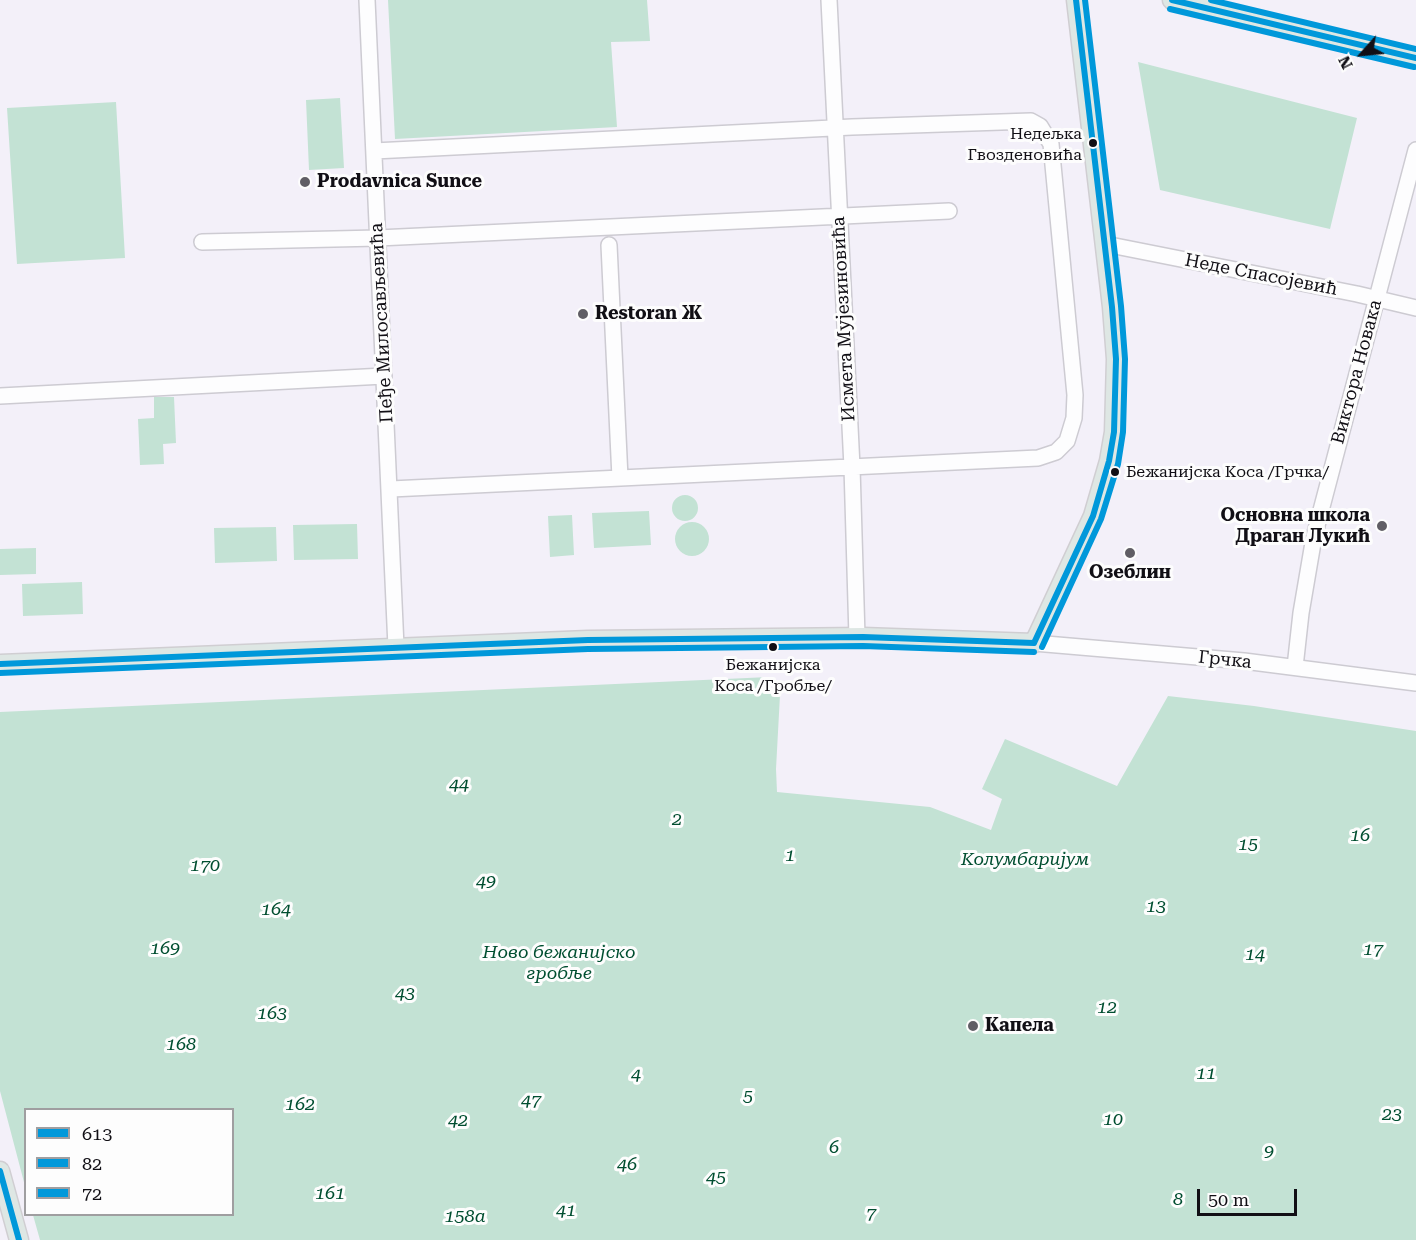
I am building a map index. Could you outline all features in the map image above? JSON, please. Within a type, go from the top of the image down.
[{"type":"main road","points":[[0,664],[396,646],[588,640],[857,637],[1034,643],[1093,516],[1110,457],[1114,432],[1116,359],[1106,244],[1077,0]]},
{"type":"main road","points":[[1172,0],[1416,58]]},
{"type":"main road","points":[[0,1171],[19,1240]]},
{"type":"street","name":"Пеђе Милосављевића","points":[[367,0],[391,489],[396,646]]},
{"type":"street","name":"Исмета Мујезиновића","points":[[829,0],[852,467],[857,637]]},
{"type":"street","points":[[374,151],[834,128],[1031,121],[1040,126],[1052,144],[1075,394],[1072,432],[1062,447],[1048,456],[1038,458],[391,489]]},
{"type":"street","name":"Виктора Новака","points":[[1295,667],[1302,604],[1314,537],[1416,150]]},
{"type":"street","points":[[202,242],[378,238],[949,211]]},
{"type":"street","name":"Неде Спасојевић","points":[[1106,244],[1416,308]]},
{"type":"street","points":[[609,245],[620,478]]},
{"type":"street","points":[[0,396],[384,376]]},
{"type":"street","name":"Грчка","points":[[1034,643],[1295,667],[1416,683]]},
{"type":"green space","points":[[388,0],[647,0],[650,41],[611,42],[617,127],[395,139]]},
{"type":"green space","points":[[1138,62],[1357,118],[1330,229],[1160,190]]},
{"type":"green space","points":[[340,98],[344,168],[309,170],[306,100]]},
{"type":"green space","points":[[116,102],[125,258],[17,264],[7,108]]},
{"type":"green space","points":[[154,397],[174,397],[176,443],[163,444],[164,464],[140,465],[138,419],[154,418]]},
{"type":"green space","points":[[685,495],[694,499],[698,508],[694,517],[685,521],[676,517],[672,508],[676,499]]},
{"type":"green space","points":[[649,511],[651,545],[594,548],[592,513]]},
{"type":"green space","points":[[572,515],[574,555],[550,557],[548,516]]},
{"type":"green space","points":[[692,522],[704,527],[709,539],[704,551],[692,556],[680,551],[675,539],[680,527]]},
{"type":"green space","points":[[357,524],[358,559],[294,560],[293,525]]},
{"type":"green space","points":[[276,527],[277,561],[215,563],[214,528]]},
{"type":"green space","points":[[36,548],[36,574],[0,575],[0,549]]},
{"type":"green space","points":[[82,582],[83,614],[23,616],[22,584]]},
{"type":"green space","name":"Ново бежанијско гробље","points":[[769,677],[768,693],[780,695],[777,792],[930,807],[991,830],[1002,799],[982,789],[1005,739],[1117,786],[1168,696],[1254,706],[1416,731],[1416,1240],[40,1240],[33,1216],[234,1216],[234,1108],[24,1108],[24,1182],[0,1091],[0,712]]},
{"type":"transit line","name":"613","points":[[1034,643],[1093,516],[1109,461],[1114,432],[1116,359],[1112,307],[1076,0]]},
{"type":"transit line","name":"82","points":[[1042,647],[1101,519],[1118,464],[1123,432],[1125,359],[1121,306],[1085,0]]},
{"type":"transit line","name":"72","points":[[1172,0],[1416,58]]},
{"type":"transit line","points":[[1211,0],[1416,49]]},
{"type":"transit line","points":[[1170,9],[1414,67]]},
{"type":"transit line","name":"613","points":[[0,664],[588,640],[863,637],[1034,643]]},
{"type":"transit line","name":"82","points":[[0,673],[588,649],[863,646],[1034,652]]},
{"type":"transit line","name":"613","points":[[0,1171],[19,1240]]},
{"type":"place","name":"Недељка Гвозденовића","points":[[1093,143]]},
{"type":"place","name":"Prodavnica Sunce","points":[[305,182]]},
{"type":"place","name":"Restoran Ж","points":[[583,314]]},
{"type":"place","name":"Бежанијска Коса /Грчка/","points":[[1115,472]]},
{"type":"place","name":"Основна школа Драган Лукић","points":[[1382,526]]},
{"type":"place","name":"Озеблин","points":[[1130,553]]},
{"type":"place","name":"Бежанијска Коса /Гробље/","points":[[773,647]]},
{"type":"place","name":"Капела","points":[[973,1026]]},
{"type":"park label","name":"44","points":[[459,785]]},
{"type":"park label","name":"2","points":[[677,820]]},
{"type":"park label","name":"16","points":[[1360,836]]},
{"type":"park label","name":"15","points":[[1248,845]]},
{"type":"park label","name":"1","points":[[790,856]]},
{"type":"park label","name":"Колумбаријум","points":[[1025,860]]},
{"type":"park label","name":"170","points":[[205,866]]},
{"type":"park label","name":"49","points":[[486,882]]},
{"type":"park label","name":"13","points":[[1156,907]]},
{"type":"park label","name":"164","points":[[276,910]]},
{"type":"park label","name":"169","points":[[165,949]]},
{"type":"park label","name":"17","points":[[1373,950]]},
{"type":"park label","name":"14","points":[[1255,955]]},
{"type":"park label","name":"43","points":[[405,994]]},
{"type":"park label","name":"12","points":[[1107,1008]]},
{"type":"park label","name":"163","points":[[272,1014]]},
{"type":"park label","name":"168","points":[[181,1045]]},
{"type":"park label","name":"11","points":[[1206,1074]]},
{"type":"park label","name":"4","points":[[636,1075]]},
{"type":"park label","name":"5","points":[[748,1097]]},
{"type":"park label","name":"47","points":[[531,1101]]},
{"type":"park label","name":"162","points":[[300,1105]]},
{"type":"park label","name":"23","points":[[1392,1115]]},
{"type":"park label","name":"10","points":[[1113,1120]]},
{"type":"park label","name":"42","points":[[458,1121]]},
{"type":"park label","name":"6","points":[[834,1148]]},
{"type":"park label","name":"9","points":[[1269,1152]]},
{"type":"park label","name":"46","points":[[627,1165]]},
{"type":"park label","name":"45","points":[[716,1178]]},
{"type":"park label","name":"161","points":[[330,1194]]},
{"type":"park label","name":"8","points":[[1178,1200]]},
{"type":"park label","name":"41","points":[[566,1211]]},
{"type":"park label","name":"7","points":[[871,1214]]},
{"type":"park label","name":"158a","points":[[465,1217]]}]
